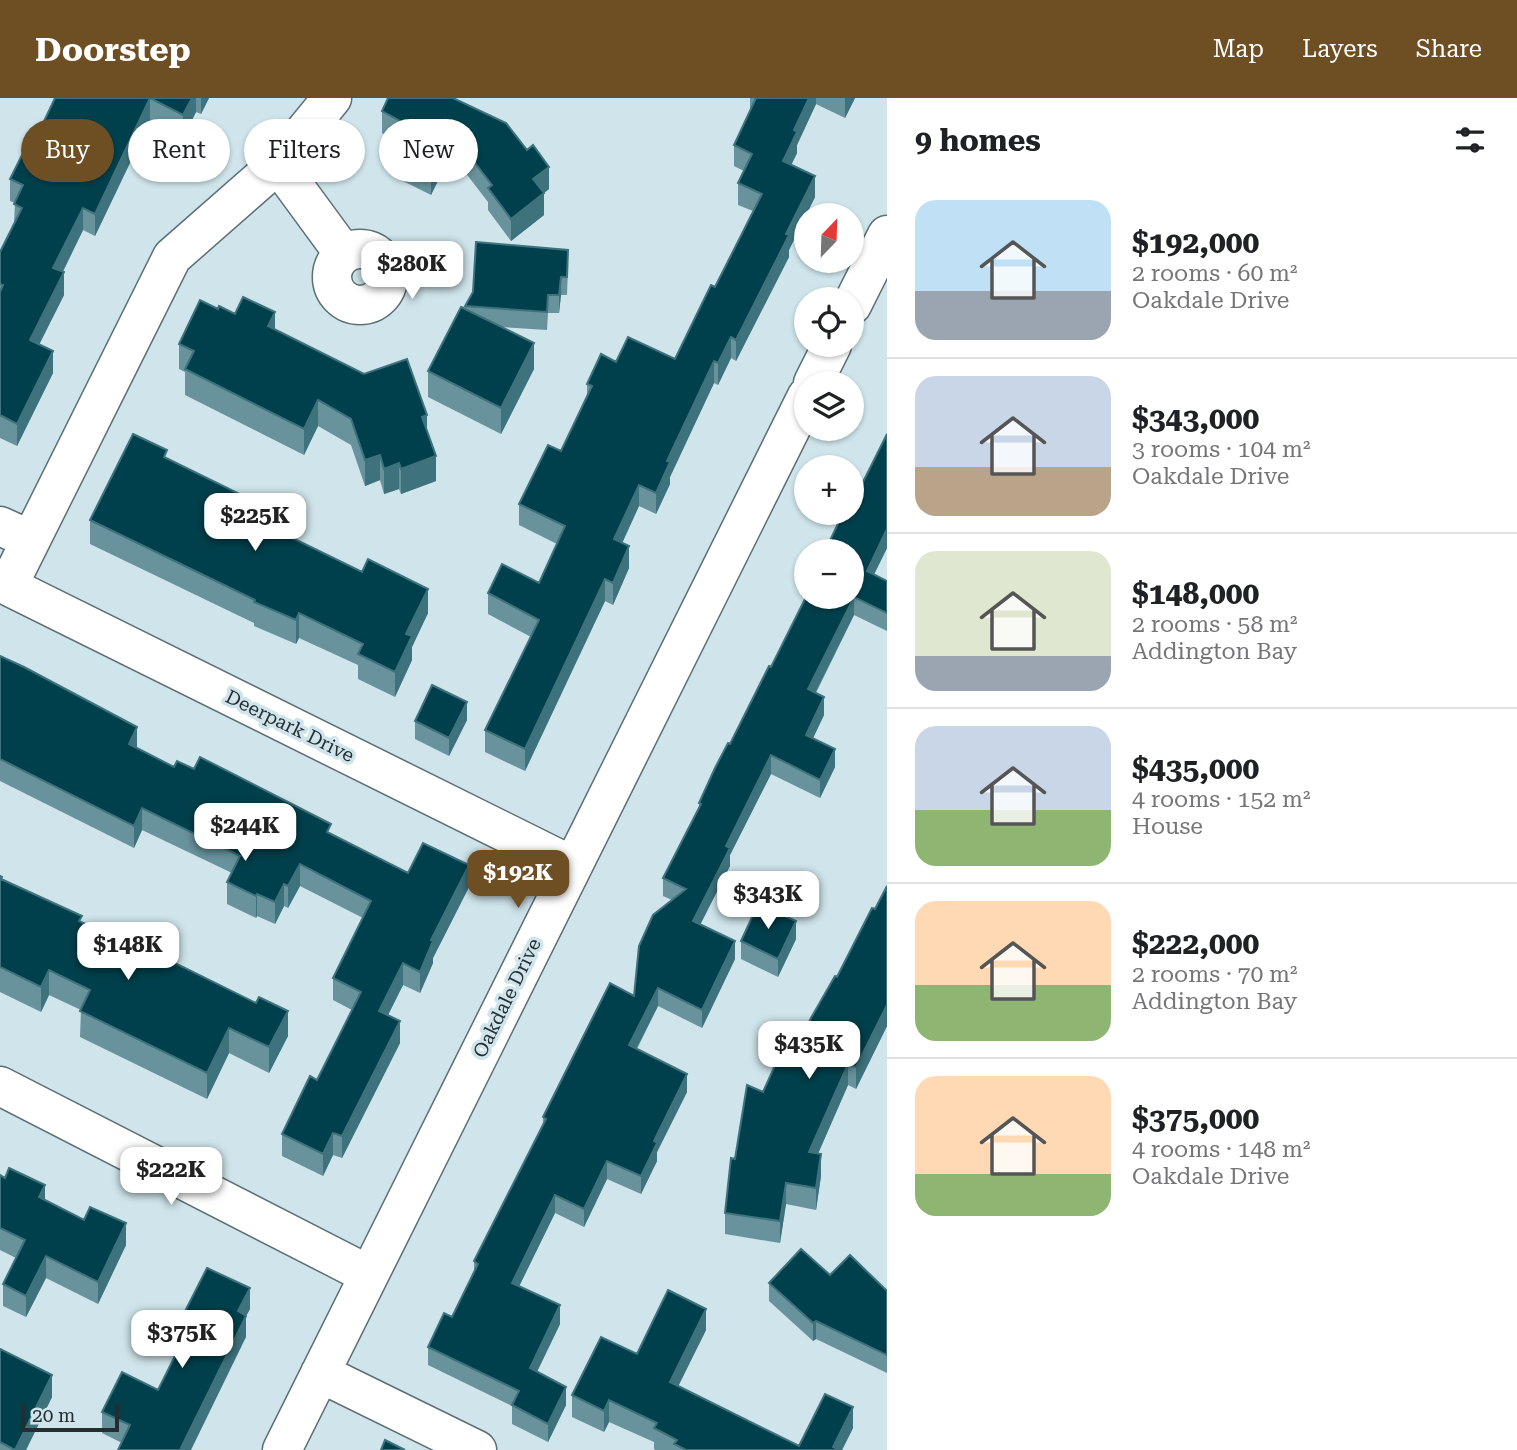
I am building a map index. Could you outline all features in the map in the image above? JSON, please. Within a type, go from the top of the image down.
[{"type":"street","name":"Deerpark Drive","points":[[315,119],[332,98]]},
{"type":"street","name":"Deerpark Drive","points":[[257,182],[172,257],[15,533],[4,585],[573,866]]},
{"type":"street","points":[[291,182],[344,254]]},
{"type":"street","points":[[861,287],[887,235]]},
{"type":"street","name":"Oakdale Drive","points":[[282,1450],[794,422]]},
{"type":"street","points":[[0,1086],[369,1275]]},
{"type":"street","points":[[320,1373],[477,1450]]},
{"type":"building","points":[[55,98],[150,98],[140,119],[128,119],[128,144],[114,174],[114,119],[45,119]]},
{"type":"building","points":[[150,98],[192,98],[183,115]]},
{"type":"building","points":[[388,98],[453,98],[506,123],[527,150],[533,145],[549,167],[533,179],[544,193],[511,219],[488,188],[492,185],[478,167],[478,119],[396,119],[382,111]]},
{"type":"building","points":[[756,98],[809,98],[783,161],[815,176],[802,203],[794,203],[794,218],[786,234],[789,235],[736,340],[731,337],[718,363],[714,361],[667,461],[670,462],[656,493],[639,485],[614,539],[629,546],[613,583],[605,579],[525,749],[485,730],[539,620],[488,593],[502,564],[539,583],[565,526],[519,504],[548,445],[561,451],[592,386],[587,384],[601,354],[616,362],[628,337],[675,359],[711,285],[715,287],[762,194],[738,183],[752,154],[734,145]]},
{"type":"building","points":[[21,157],[21,182],[110,182],[95,214],[83,208],[53,268],[64,272],[30,340],[53,351],[17,424],[0,415],[0,292],[3,285],[0,284],[0,252],[22,208],[14,204],[23,185],[10,179]]},
{"type":"building","points":[[476,242],[568,250],[567,277],[561,277],[559,295],[548,295],[547,312],[465,306],[473,292]]},
{"type":"building","points":[[243,297],[275,312],[268,326],[364,374],[407,359],[427,415],[422,417],[436,456],[401,469],[399,463],[384,469],[380,455],[365,460],[351,419],[318,400],[304,429],[185,369],[194,351],[179,344],[200,300],[235,314]]},
{"type":"building","points":[[461,307],[534,343],[501,408],[428,371]]},
{"type":"building","points":[[133,434],[167,450],[164,457],[278,513],[270,527],[362,572],[368,559],[428,589],[406,634],[412,636],[395,672],[358,654],[363,644],[299,613],[296,620],[254,602],[255,600],[90,520]]},
{"type":"building","points":[[887,434],[887,529],[867,571],[887,581],[887,613],[864,602],[864,539],[831,539],[837,525],[864,525],[864,480]]},
{"type":"building","points":[[800,609],[848,609],[808,689],[824,697],[806,735],[835,749],[820,780],[771,755],[726,846],[730,848],[693,921],[735,941],[702,1010],[658,988],[629,1045],[687,1074],[654,1141],[657,1143],[641,1176],[607,1161],[584,1209],[555,1195],[512,1283],[560,1305],[530,1368],[566,1387],[548,1424],[512,1405],[519,1391],[428,1347],[444,1313],[452,1317],[478,1264],[474,1261],[546,1119],[543,1117],[610,983],[634,996],[639,946],[653,915],[686,889],[663,878],[701,804],[699,803],[715,768],[769,666],[771,667]]},
{"type":"building","points":[[0,656],[137,727],[129,744],[174,767],[177,761],[194,769],[200,757],[331,824],[327,832],[408,873],[423,843],[469,865],[431,940],[433,941],[420,972],[403,963],[379,1011],[400,1021],[342,1136],[333,1133],[323,1154],[282,1134],[310,1076],[317,1080],[361,992],[333,978],[371,901],[300,864],[288,886],[284,884],[275,902],[257,894],[256,896],[227,882],[240,856],[142,808],[134,826],[0,759]]},
{"type":"building","points":[[432,685],[467,702],[449,738],[415,721]]},
{"type":"building","points":[[0,876],[1,879],[82,916],[79,921],[169,964],[171,961],[256,1003],[259,997],[288,1011],[269,1047],[229,1028],[207,1073],[80,1011],[90,990],[49,970],[41,987],[0,967]]},
{"type":"building","points":[[887,886],[887,1005],[856,1067],[848,1064],[809,1152],[821,1154],[816,1188],[786,1183],[780,1221],[725,1213],[731,1158],[735,1159],[747,1085],[763,1092],[777,1061],[789,1066],[811,1018]]},
{"type":"building","points":[[758,904],[796,921],[778,959],[741,941]]},
{"type":"building","points":[[9,1168],[45,1185],[39,1197],[84,1220],[90,1207],[126,1223],[98,1282],[46,1256],[26,1296],[3,1284],[25,1240],[0,1228],[0,1175],[5,1178]]},
{"type":"building","points":[[801,1249],[830,1275],[850,1255],[887,1291],[887,1355],[816,1321],[813,1323],[769,1283]]},
{"type":"building","points":[[207,1268],[250,1288],[238,1311],[246,1316],[180,1450],[118,1450],[130,1425],[102,1412],[122,1372],[158,1390],[188,1330],[178,1325]]},
{"type":"building","points":[[668,1290],[706,1309],[670,1382],[799,1446],[825,1394],[853,1407],[833,1447],[840,1450],[686,1450],[674,1444],[677,1440],[654,1428],[657,1423],[609,1400],[604,1411],[572,1395],[601,1337],[637,1354]]},
{"type":"building","points":[[0,1349],[52,1375],[15,1450],[0,1442]]},
{"type":"building","points":[[385,1440],[405,1450],[381,1450]]}]
